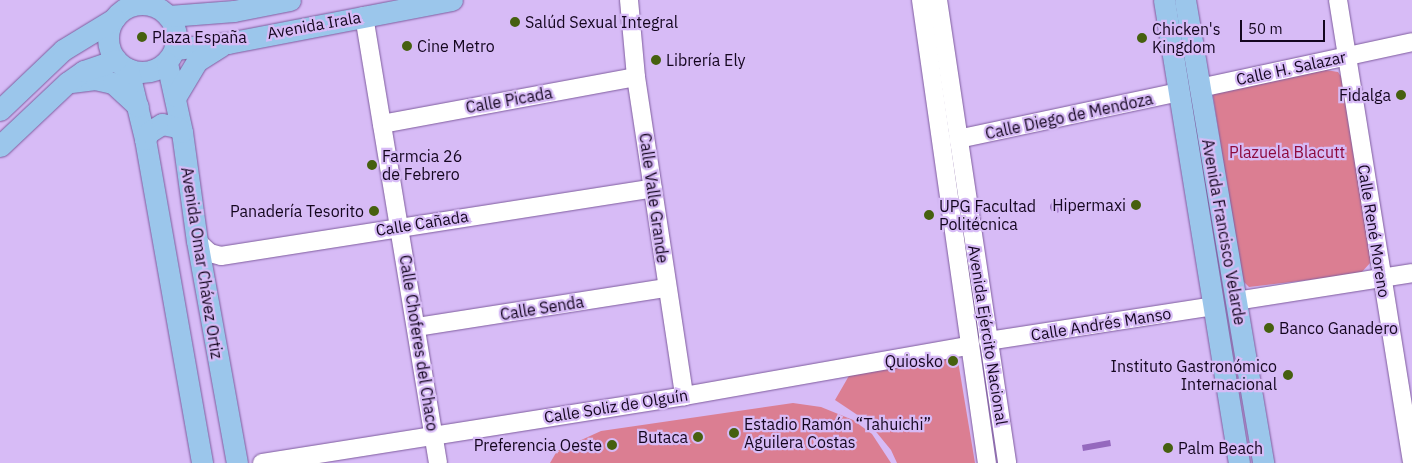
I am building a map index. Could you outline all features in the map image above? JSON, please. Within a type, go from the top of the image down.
[{"type":"main road","name":"Avenida Irala","points":[[169,7],[213,13],[290,0]]},
{"type":"main road","name":"Avenida Irala","points":[[171,56],[228,43],[452,0]]},
{"type":"main road","name":"Avenida Francisco Velarde","points":[[1164,0],[1190,90],[1236,302],[1263,463]]},
{"type":"main road","name":"Avenida Francisco Velarde","points":[[1185,0],[1190,90],[1214,307],[1239,463]]},
{"type":"main road","points":[[0,110],[62,50],[117,10],[145,4],[169,7],[176,32],[171,56],[151,72],[122,65],[84,71],[68,82],[0,146]]},
{"type":"main road","points":[[117,10],[108,41],[122,65]]},
{"type":"main road","points":[[176,96],[197,62],[228,43]]},
{"type":"main road","name":"Avenida Omar Chávez Ortiz","points":[[171,56],[198,241],[237,463]]},
{"type":"main road","name":"Avenida Omar Chávez Ortiz","points":[[122,65],[138,106],[145,139],[202,463]]},
{"type":"main road","points":[[68,82],[95,79],[112,84],[138,106]]},
{"type":"main road","points":[[145,139],[149,132],[162,124],[177,127],[182,132]]},
{"type":"main road","points":[[1214,307],[1228,315],[1236,302]]},
{"type":"main road","points":[[184,355],[202,361],[216,350]]},
{"type":"main road","points":[[189,386],[204,374],[222,382]]},
{"type":"street","name":"Calle Valle Grande","points":[[629,0],[636,77],[684,396]]},
{"type":"street","name":"Avenida Ejército Nacional","points":[[921,0],[938,131],[987,463]]},
{"type":"street","name":"Avenida Ejército Nacional","points":[[938,0],[1007,463]]},
{"type":"street","name":"Calle René Moreno","points":[[1338,0],[1381,278],[1412,461]]},
{"type":"street","name":"Calle Choferes del Chaco","points":[[364,16],[438,463]]},
{"type":"street","name":"Calle H. Salazar","points":[[1190,90],[1412,42]]},
{"type":"street","name":"Calle Picada","points":[[382,124],[636,77]]},
{"type":"street","name":"Calle Diego de Mendoza","points":[[958,138],[1190,90]]},
{"type":"street","points":[[938,131],[947,126],[958,138],[950,152],[941,150]]},
{"type":"street","name":"Calle Cañada","points":[[198,241],[210,253],[221,256],[399,226],[652,188]]},
{"type":"street","points":[[1236,302],[1412,273]]},
{"type":"street","name":"Calle Senda","points":[[416,328],[667,288]]},
{"type":"street","name":"Calle Andrés Manso","points":[[969,346],[977,335],[988,343],[1214,307]]},
{"type":"street","name":"Calle Soliz de Olguín","points":[[262,463],[684,396],[969,346]]},
{"type":"green space","name":"Plazuela Blacutt","points":[[1326,70],[1338,72],[1342,78],[1371,262],[1360,274],[1249,287],[1242,280],[1213,96],[1215,91]]},
{"type":"green space","points":[[957,355],[975,463],[897,463],[891,450],[868,422],[835,400],[850,374]]},
{"type":"green space","name":"Estadio Ramón “Tahuichi” Aguilera Costas","points":[[793,403],[821,407],[853,420],[872,434],[891,463],[550,463],[557,451],[601,431]]},
{"type":"shaded area","points":[[1054,201],[1058,201],[1062,207],[1058,213],[1054,213],[1050,209],[1050,205]]},
{"type":"shaded area","points":[[1110,440],[1111,446],[1083,451],[1082,445]]},
{"type":"place","name":"Salúd Sexual Integral","points":[[515,22]]},
{"type":"place","name":"Plaza España","points":[[142,37]]},
{"type":"place","name":"Chicken's Kingdom","points":[[1142,38]]},
{"type":"place","name":"Cine Metro","points":[[407,46]]},
{"type":"place","name":"Librería Ely","points":[[656,60]]},
{"type":"place","name":"Fidalga","points":[[1401,95]]},
{"type":"place","name":"Farmcia 26 de Febrero","points":[[372,165]]},
{"type":"place","name":"Hipermaxi","points":[[1136,205]]},
{"type":"place","name":"Panadería Tesorito","points":[[374,211]]},
{"type":"place","name":"UPG Facultad Politécnica","points":[[929,215]]},
{"type":"place","name":"Banco Ganadero","points":[[1269,328]]},
{"type":"place","name":"Quiosko","points":[[953,361]]},
{"type":"place","name":"Instituto Gastronómico Internacional","points":[[1288,375]]},
{"type":"place","name":"Estadio Ramón “Tahuichi” Aguilera Costas","points":[[734,433]]},
{"type":"place","name":"Butaca","points":[[698,437]]},
{"type":"place","name":"Preferencia Oeste","points":[[612,445]]},
{"type":"place","name":"Palm Beach","points":[[1168,448]]}]
